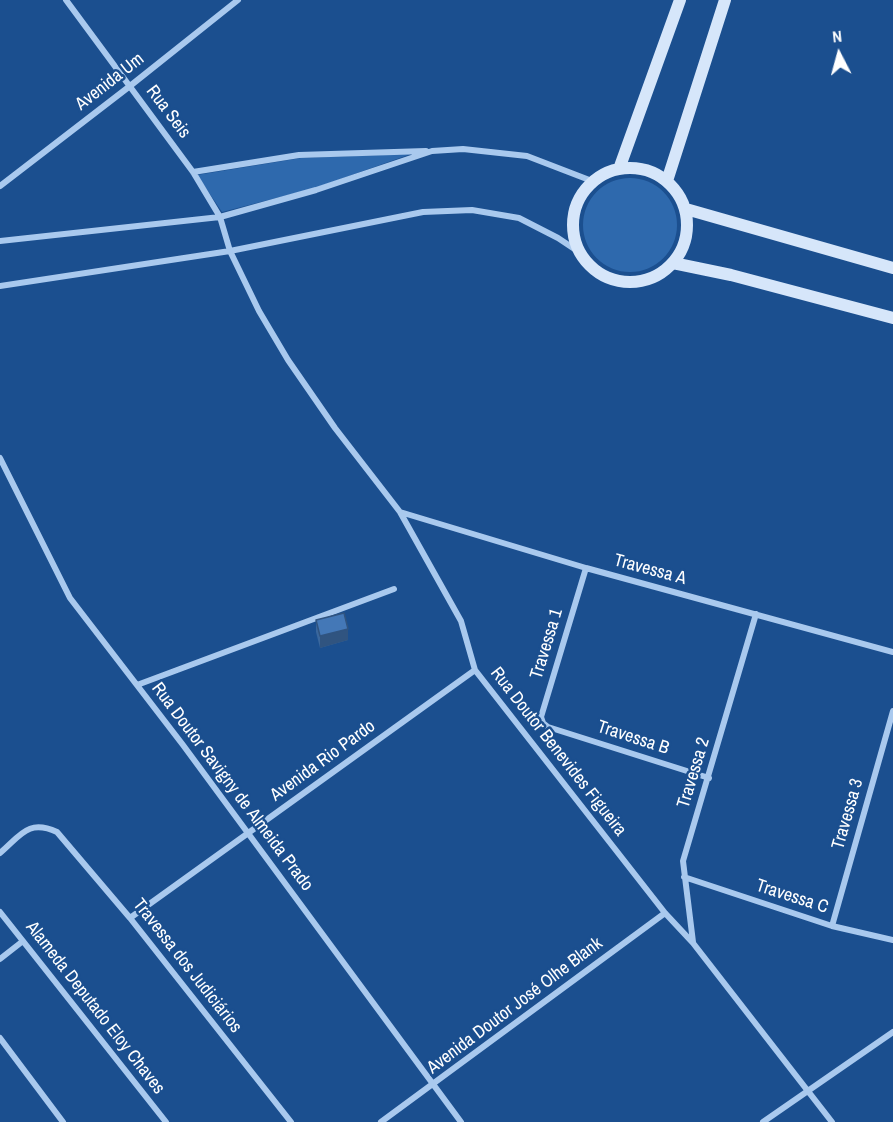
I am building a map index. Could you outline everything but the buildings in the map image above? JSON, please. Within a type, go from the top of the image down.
[{"type":"street","name":"Rua Seis","points":[[66,0],[193,172],[220,217]]},
{"type":"street","name":"Avenida Um","points":[[0,186],[238,0]]},
{"type":"street","points":[[619,169],[680,0]]},
{"type":"street","points":[[667,181],[725,0]]},
{"type":"street","points":[[193,172],[299,155],[464,148],[527,156],[592,182]]},
{"type":"street","points":[[0,240],[220,217],[316,190],[432,151]]},
{"type":"street","points":[[642,168],[656,173],[667,181],[682,199],[686,209],[688,228],[684,247],[673,263],[659,275],[642,281],[623,282],[605,277],[590,267],[579,252],[573,234],[573,214],[580,197],[592,182],[602,174],[619,169],[642,168]]},
{"type":"street","points":[[686,209],[893,268]]},
{"type":"street","points":[[0,286],[230,251],[423,212],[472,210],[519,218],[558,237],[579,252]]},
{"type":"street","name":"Rua Doutor Benevides Figueira","points":[[220,217],[230,251],[259,311],[288,360],[335,429],[400,512],[460,621],[475,670],[665,913],[693,943],[832,1122]]},
{"type":"street","points":[[673,263],[731,275],[893,318]]},
{"type":"street","name":"Rua Doutor Savigny de Almeida Prado","points":[[0,458],[70,598],[249,834],[461,1122]]},
{"type":"street","name":"Travessa A","points":[[400,512],[586,568],[893,652]]},
{"type":"street","name":"Travessa 1","points":[[548,727],[543,723],[541,717],[586,568]]},
{"type":"street","points":[[137,685],[394,589]]},
{"type":"street","name":"Travessa 2","points":[[693,943],[683,861],[756,615]]},
{"type":"street","name":"Avenida Rio Pardo","points":[[130,918],[475,670]]},
{"type":"street","name":"Travessa 3","points":[[832,926],[893,711]]},
{"type":"street","name":"Travessa B","points":[[548,727],[709,778]]},
{"type":"street","name":"Travessa dos Judiciários","points":[[0,852],[32,826],[45,826],[57,831],[130,918],[291,1122]]},
{"type":"street","name":"Travessa C","points":[[684,877],[832,926],[893,940]]},
{"type":"street","name":"Alameda Deputado Eloy Chaves","points":[[0,912],[166,1122]]},
{"type":"street","name":"Avenida Doutor José Olhe Blank","points":[[381,1122],[665,913]]},
{"type":"street","points":[[0,959],[23,941]]},
{"type":"street","points":[[763,1122],[893,1032]]},
{"type":"street","points":[[0,1038],[63,1122]]},
{"type":"shaded area","points":[[411,154],[315,188],[222,212],[197,175],[301,158]]},
{"type":"shaded area","points":[[621,178],[639,178],[664,191],[674,207],[677,225],[674,243],[664,259],[639,272],[621,272],[596,259],[583,234],[583,216],[596,191]]}]
